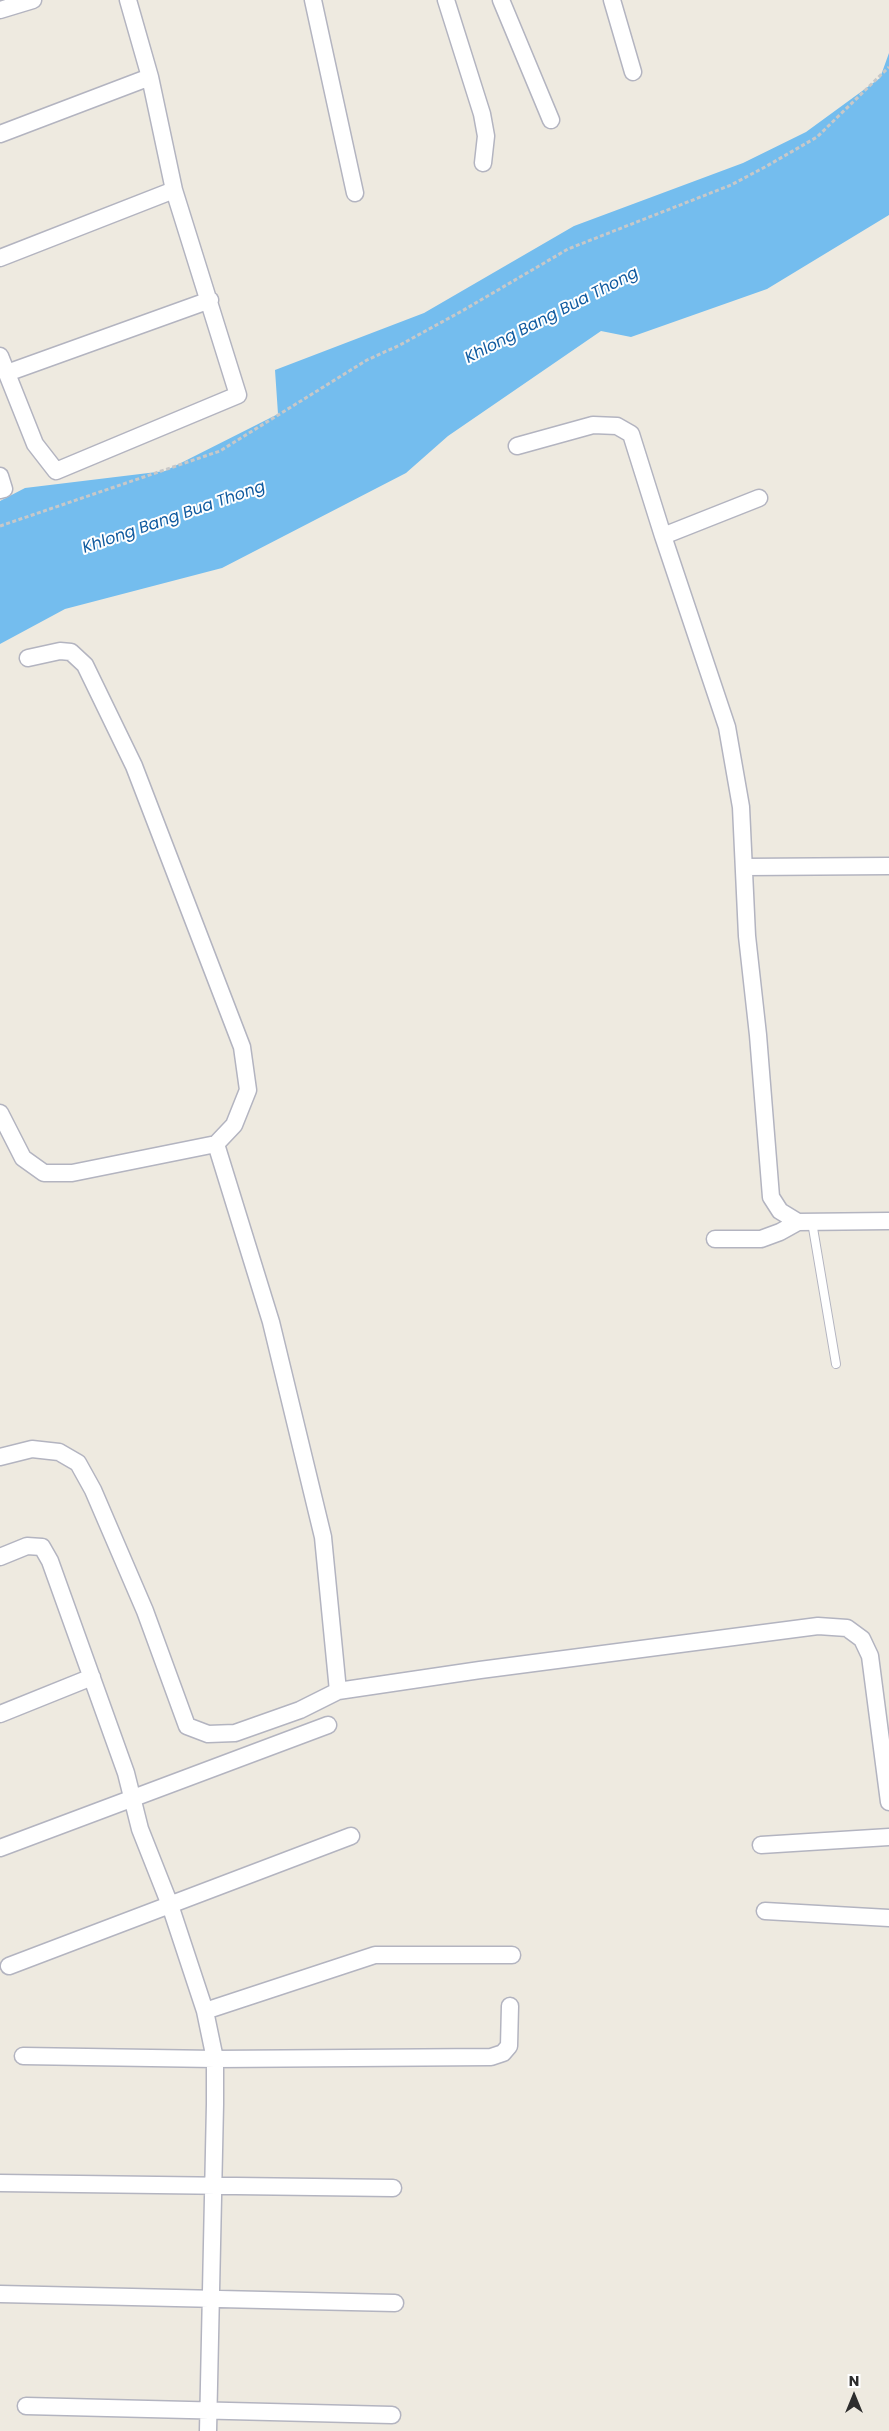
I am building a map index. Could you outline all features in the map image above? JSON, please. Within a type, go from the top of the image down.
[{"type":"street","points":[[0,10],[33,0]]},
{"type":"street","points":[[0,356],[35,444],[56,471],[238,395],[210,300],[174,190],[150,77],[128,0]]},
{"type":"street","points":[[312,0],[355,193]]},
{"type":"street","points":[[446,0],[482,114],[486,136],[483,163]]},
{"type":"street","points":[[501,0],[551,120]]},
{"type":"street","points":[[612,0],[633,72]]},
{"type":"street","points":[[0,134],[150,77]]},
{"type":"street","points":[[0,258],[174,190]]},
{"type":"street","points":[[7,373],[210,300]]},
{"type":"street","points":[[517,446],[593,426],[616,426],[631,434],[663,536],[728,727],[741,807],[747,936],[758,1035],[771,1197],[780,1211],[805,1222]]},
{"type":"street","points":[[0,476],[4,489],[0,490]]},
{"type":"street","points":[[663,536],[759,498]]},
{"type":"street","points":[[0,1112],[23,1158],[44,1173],[72,1173],[216,1144],[234,1125],[248,1090],[242,1047],[134,766],[85,665],[71,652],[60,651],[28,658]]},
{"type":"street","points":[[745,867],[889,866]]},
{"type":"street","points":[[216,1144],[271,1322],[324,1537],[338,1691]]},
{"type":"street","points":[[715,1239],[761,1239],[805,1222],[889,1221]]},
{"type":"street","points":[[0,1457],[32,1449],[59,1452],[78,1463],[93,1490],[145,1611],[187,1726],[208,1734],[235,1733],[300,1710],[338,1691],[480,1670],[818,1626],[847,1628],[862,1639],[870,1656],[889,1802]]},
{"type":"street","points":[[0,1557],[27,1546],[42,1547],[50,1561],[126,1773],[140,1828],[170,1905],[205,2011],[215,2059],[208,2431]]},
{"type":"street","points":[[0,1714],[92,1677]]},
{"type":"street","points":[[0,1848],[328,1726]]},
{"type":"street","points":[[9,1966],[351,1836]]},
{"type":"street","points":[[761,1844],[889,1837]]},
{"type":"street","points":[[765,1911],[889,1918]]},
{"type":"street","points":[[205,2011],[375,1955],[512,1955]]},
{"type":"street","points":[[23,2056],[215,2059],[491,2057],[503,2053],[509,2046],[510,2006]]},
{"type":"street","points":[[0,2183],[393,2188]]},
{"type":"street","points":[[0,2294],[394,2303]]},
{"type":"street","points":[[26,2406],[392,2415]]},
{"type":"lane","points":[[805,1222],[836,1364]]},
{"type":"path","points":[[0,526],[220,451],[367,360],[400,345],[455,315],[568,249],[731,185],[765,167],[817,137],[889,67]]},
{"type":"water","name":"Khlong Bang Bua Thong","points":[[889,53],[889,215],[767,289],[631,337],[601,331],[448,436],[406,473],[222,568],[65,609],[0,644],[0,501],[25,488],[165,471],[278,414],[275,370],[424,313],[574,226],[743,163],[806,132],[880,78]]}]
